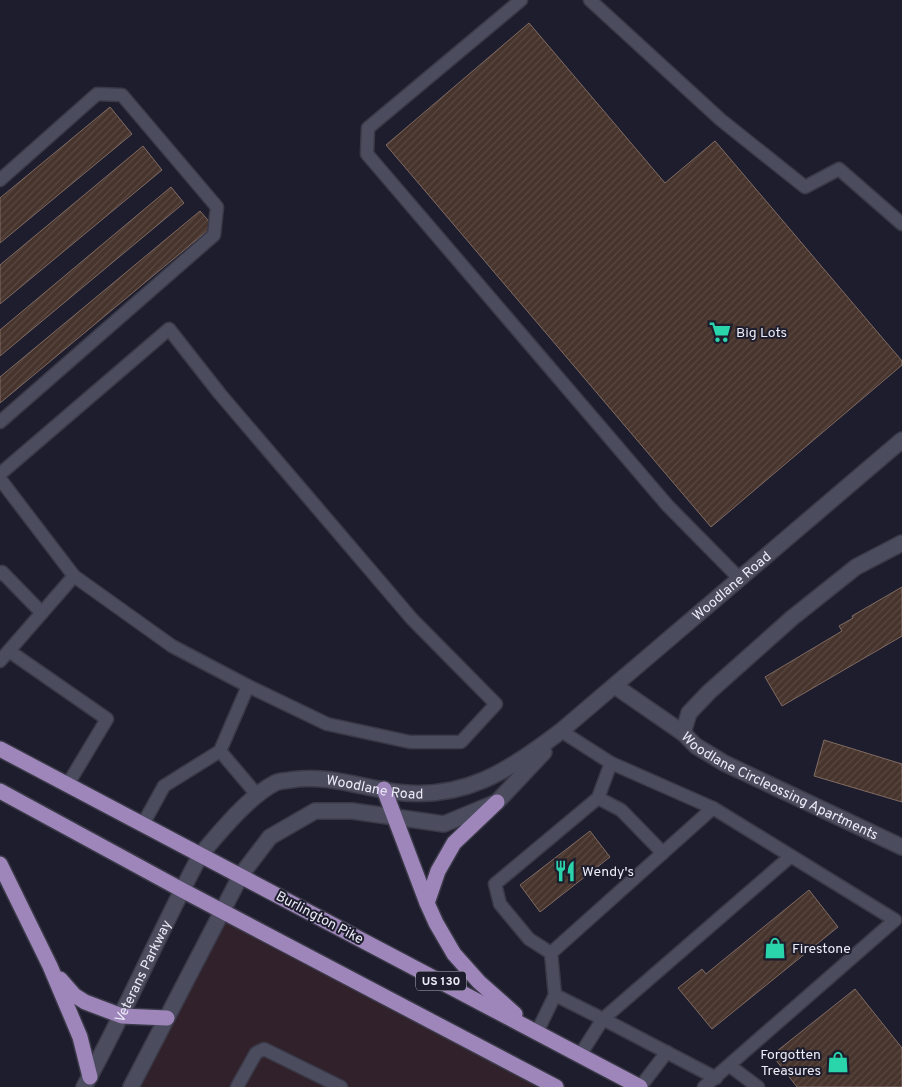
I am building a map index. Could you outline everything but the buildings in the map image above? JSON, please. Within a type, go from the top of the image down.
[{"type":"highway","name":"Burlington Pike","points":[[0,748],[640,1087]]},
{"type":"highway","points":[[384,789],[427,903],[454,954],[479,982],[537,1032]]},
{"type":"highway","name":"US 130","points":[[0,791],[182,890],[556,1087]]},
{"type":"highway","points":[[427,903],[438,871],[454,843],[497,802]]},
{"type":"highway","points":[[0,864],[50,966],[80,1037],[87,1082]]},
{"type":"highway","points":[[50,966],[62,983],[74,995],[86,1002],[122,1016],[166,1018]]},
{"type":"street","name":"Woodlane Road","points":[[201,854],[249,802],[276,783],[303,778],[331,780],[395,792],[430,793],[465,788],[498,774],[530,755],[561,731],[902,440]]},
{"type":"street","name":"Woodlane Circleossing Apartments","points":[[902,543],[856,567],[792,618],[709,692],[689,713],[683,733],[696,746],[724,763],[902,847]]},
{"type":"street","points":[[615,686],[683,733]]},
{"type":"street","name":"Woodlane Road","points":[[241,875],[270,837],[315,811],[352,811],[444,824],[497,802],[525,774],[561,731]]},
{"type":"street","name":"Veterans Parkway","points":[[87,1082],[122,1016],[201,854]]},
{"type":"street","points":[[131,1087],[241,875]]},
{"type":"lane","points":[[521,0],[368,128],[367,154],[668,506],[740,578]]},
{"type":"lane","points":[[590,0],[721,120],[805,187],[839,169],[902,224]]},
{"type":"lane","points":[[0,180],[97,94],[122,95],[217,207],[214,235],[0,422]]},
{"type":"lane","points":[[0,474],[169,329],[220,394],[409,615],[496,704],[461,742],[410,742],[327,724],[248,686],[172,646],[74,576],[0,479]]},
{"type":"lane","points":[[1,572],[42,613]]},
{"type":"lane","points":[[0,661],[74,576]]},
{"type":"lane","points":[[9,651],[107,720],[68,784]]},
{"type":"lane","points":[[143,824],[164,786],[220,751],[248,686]]},
{"type":"lane","points":[[561,731],[611,763],[713,808],[895,920],[704,1087]]},
{"type":"lane","points":[[220,751],[258,796]]},
{"type":"lane","points":[[551,953],[529,939],[500,904],[495,884],[598,798],[611,763]]},
{"type":"lane","points":[[598,798],[621,810],[663,853]]},
{"type":"lane","points":[[551,953],[713,808]]},
{"type":"lane","points":[[580,1055],[603,1019],[791,856]]},
{"type":"lane","points":[[537,1032],[555,995],[551,953]]},
{"type":"lane","points":[[555,995],[716,1078]]},
{"type":"lane","points":[[237,1087],[256,1053],[264,1049],[341,1087]]},
{"type":"lane","points":[[640,1087],[667,1052]]},
{"type":"lane","points":[[730,1066],[758,1087]]},
{"type":"shaded area","points":[[222,911],[555,1087],[131,1087]]},
{"type":"place","name":"Big Lots","points":[[720,332]]},
{"type":"place","name":"Wendy's","points":[[565,871]]},
{"type":"place","name":"Firestone","points":[[775,948]]},
{"type":"place","name":"Forgotten Treasures","points":[[838,1062]]}]
